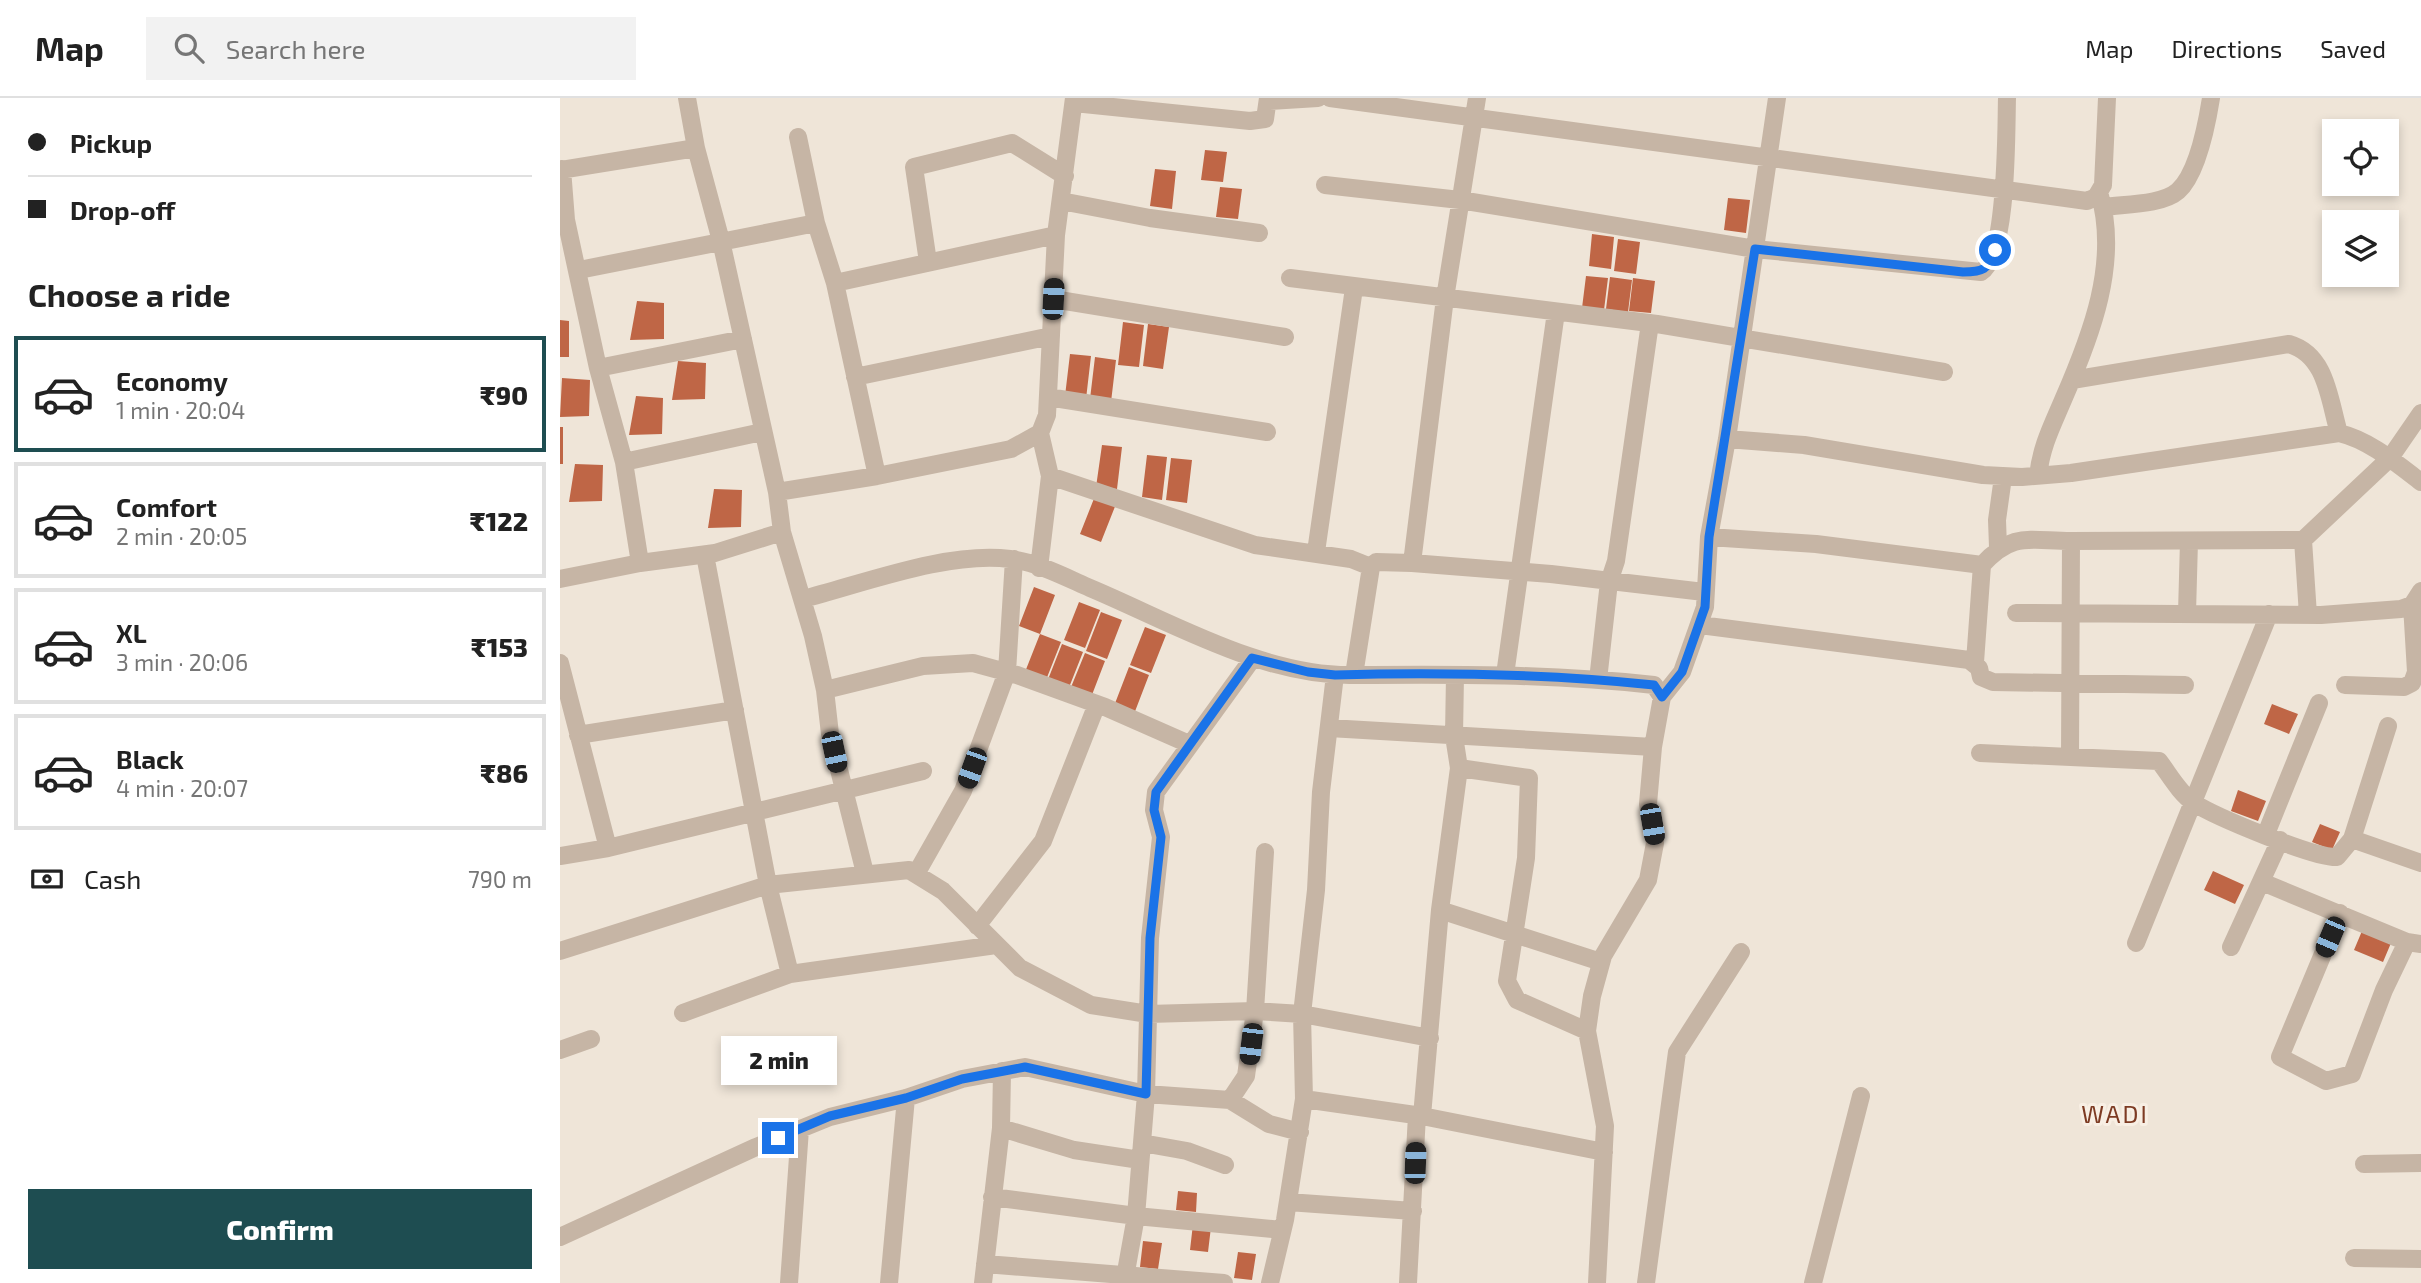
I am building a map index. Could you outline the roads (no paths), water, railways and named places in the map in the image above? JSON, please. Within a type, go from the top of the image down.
[{"type":"street","points":[[687,98],[696,148],[722,241],[777,492],[782,532],[803,599],[825,690],[830,734],[865,873]]},
{"type":"street","points":[[1039,568],[1050,476],[1040,433],[1047,415],[1056,235],[1074,100],[1173,106],[1250,121],[1265,119],[1268,99],[1318,98]]},
{"type":"street","points":[[1330,98],[2087,201],[2164,198],[2178,192],[2187,179],[2204,136],[2211,98]]},
{"type":"street","points":[[1412,563],[1446,298],[1477,98]]},
{"type":"street","points":[[1597,1283],[1605,1126],[1587,1031],[1591,996],[1601,962],[1648,880],[1655,843],[1648,804],[1653,747],[1662,697],[1682,672],[1705,607],[1709,537],[1727,439],[1777,98]]},
{"type":"street","points":[[1325,185],[1460,200],[1755,249],[1981,272],[1988,268],[1995,250],[2004,188],[2007,98]]},
{"type":"street","points":[[2038,476],[2045,439],[2090,336],[2103,287],[2101,200],[2106,167],[2107,98]]},
{"type":"street","points":[[798,137],[816,223],[835,283],[877,476]]},
{"type":"street","points":[[928,262],[914,167],[1012,143],[1065,176]]},
{"type":"street","points":[[639,563],[624,462],[598,368],[579,270],[563,221],[561,170],[696,148]]},
{"type":"street","points":[[1061,201],[1150,218],[1259,233]]},
{"type":"street","points":[[579,270],[816,223]]},
{"type":"street","points":[[835,283],[1056,235]]},
{"type":"street","points":[[1290,278],[1650,323],[1944,372]]},
{"type":"street","points":[[1316,552],[1354,288]]},
{"type":"street","points":[[1053,299],[1285,337]]},
{"type":"street","points":[[1505,675],[1517,571],[1556,312]]},
{"type":"street","points":[[1598,680],[1609,582],[1616,561],[1650,323]]},
{"type":"street","points":[[855,377],[1051,336]]},
{"type":"street","points":[[598,368],[743,339]]},
{"type":"street","points":[[2072,380],[2289,344],[2313,356],[2321,371],[2339,433]]},
{"type":"street","points":[[1048,397],[1267,432]]},
{"type":"street","points":[[2185,685],[1986,680],[1975,662],[1982,565],[1998,547],[2020,540],[2303,540],[2390,458],[2421,413]]},
{"type":"street","points":[[624,462],[762,432]]},
{"type":"street","points":[[777,492],[877,476],[1010,449],[1040,433]]},
{"type":"street","points":[[1727,439],[1804,445],[2003,477],[2038,476],[2339,433],[2351,436],[2390,458],[2421,482]]},
{"type":"street","points":[[1050,476],[1255,545],[1283,551],[1316,552],[1351,559],[1371,567]]},
{"type":"street","points":[[1998,547],[1997,520],[2003,477]]},
{"type":"street","points":[[560,579],[639,563],[705,555],[782,532]]},
{"type":"street","points":[[1709,537],[1816,544],[1982,565]]},
{"type":"street","points":[[2303,540],[2308,615]]},
{"type":"street","points":[[2070,756],[2071,541]]},
{"type":"street","points":[[2187,613],[2189,541]]},
{"type":"street","points":[[705,555],[768,885],[790,974]]},
{"type":"street","points":[[803,599],[961,558],[1014,559],[1252,658],[1308,672],[1335,675],[1505,675],[1598,680],[1654,685],[1662,697]]},
{"type":"street","points":[[916,874],[963,791],[1007,672],[1014,559]]},
{"type":"street","points":[[1354,675],[1371,567],[1376,562],[1517,571],[1704,592]]},
{"type":"street","points":[[2016,613],[2308,615],[2382,611],[2416,598],[2416,672],[2412,684],[2404,687],[2345,685]]},
{"type":"street","points":[[2136,943],[2269,614]]},
{"type":"street","points":[[1700,625],[1975,662]]},
{"type":"street","points":[[1124,1279],[1136,1216],[1146,1094],[1150,938],[1161,837],[1154,810],[1156,792],[1252,658]]},
{"type":"street","points":[[560,663],[608,848]]},
{"type":"street","points":[[825,690],[947,663],[973,663],[1007,672],[1097,704],[1189,744]]},
{"type":"street","points":[[1270,1283],[1288,1202],[1304,1099],[1303,1014],[1335,675]]},
{"type":"street","points":[[1408,1283],[1420,1115],[1430,1038],[1440,910],[1459,768],[1454,736],[1455,675]]},
{"type":"street","points":[[2231,947],[2262,882],[2273,837],[2319,703]]},
{"type":"street","points":[[977,926],[1043,841],[1097,704]]},
{"type":"street","points":[[578,735],[735,710]]},
{"type":"street","points":[[1980,754],[2159,761],[2191,802],[2273,837],[2331,857],[2342,854],[2352,839],[2389,726]]},
{"type":"street","points":[[1329,728],[1653,747]]},
{"type":"street","points":[[1459,768],[1529,778],[1526,858],[1507,981],[1517,1000],[1587,1031]]},
{"type":"street","points":[[560,856],[608,848],[923,771]]},
{"type":"street","points":[[2352,839],[2421,863]]},
{"type":"street","points":[[1230,1100],[1247,1076],[1255,1012],[1265,852]]},
{"type":"street","points":[[560,951],[768,885],[909,870],[943,891],[1020,968],[1091,1005],[1148,1014],[1303,1014],[1430,1038]]},
{"type":"street","points":[[2262,882],[2340,913],[2414,943],[2384,990],[2353,1074],[2326,1081],[2280,1057],[2340,913]]},
{"type":"street","points":[[1440,910],[1601,962]]},
{"type":"street","points":[[683,1013],[790,974],[996,945]]},
{"type":"street","points":[[1646,1283],[1677,1052],[1741,952]]},
{"type":"street","points":[[560,1050],[592,1040]]},
{"type":"street","points":[[560,1237],[830,1116],[906,1098],[962,1079],[1025,1067],[1146,1094],[1230,1100],[1269,1124],[1300,1132]]},
{"type":"street","points":[[983,1283],[1000,1128],[1002,1071]]},
{"type":"street","points":[[1813,1283],[1861,1096]]},
{"type":"street","points":[[889,1283],[906,1098]]},
{"type":"street","points":[[1304,1099],[1420,1115],[1604,1152]]},
{"type":"street","points":[[1000,1128],[1074,1150],[1141,1151],[1206,1157],[1225,1165]]},
{"type":"street","points":[[789,1283],[800,1129]]},
{"type":"street","points":[[2364,1164],[2421,1163]]},
{"type":"street","points":[[992,1197],[1136,1216],[1282,1230]]},
{"type":"street","points":[[1288,1202],[1413,1211]]},
{"type":"street","points":[[2354,1258],[2421,1259]]},
{"type":"street","points":[[985,1264],[1124,1279],[1224,1283]]},
{"type":"district","name":"WADI","points":[[2115,1113]]}]
